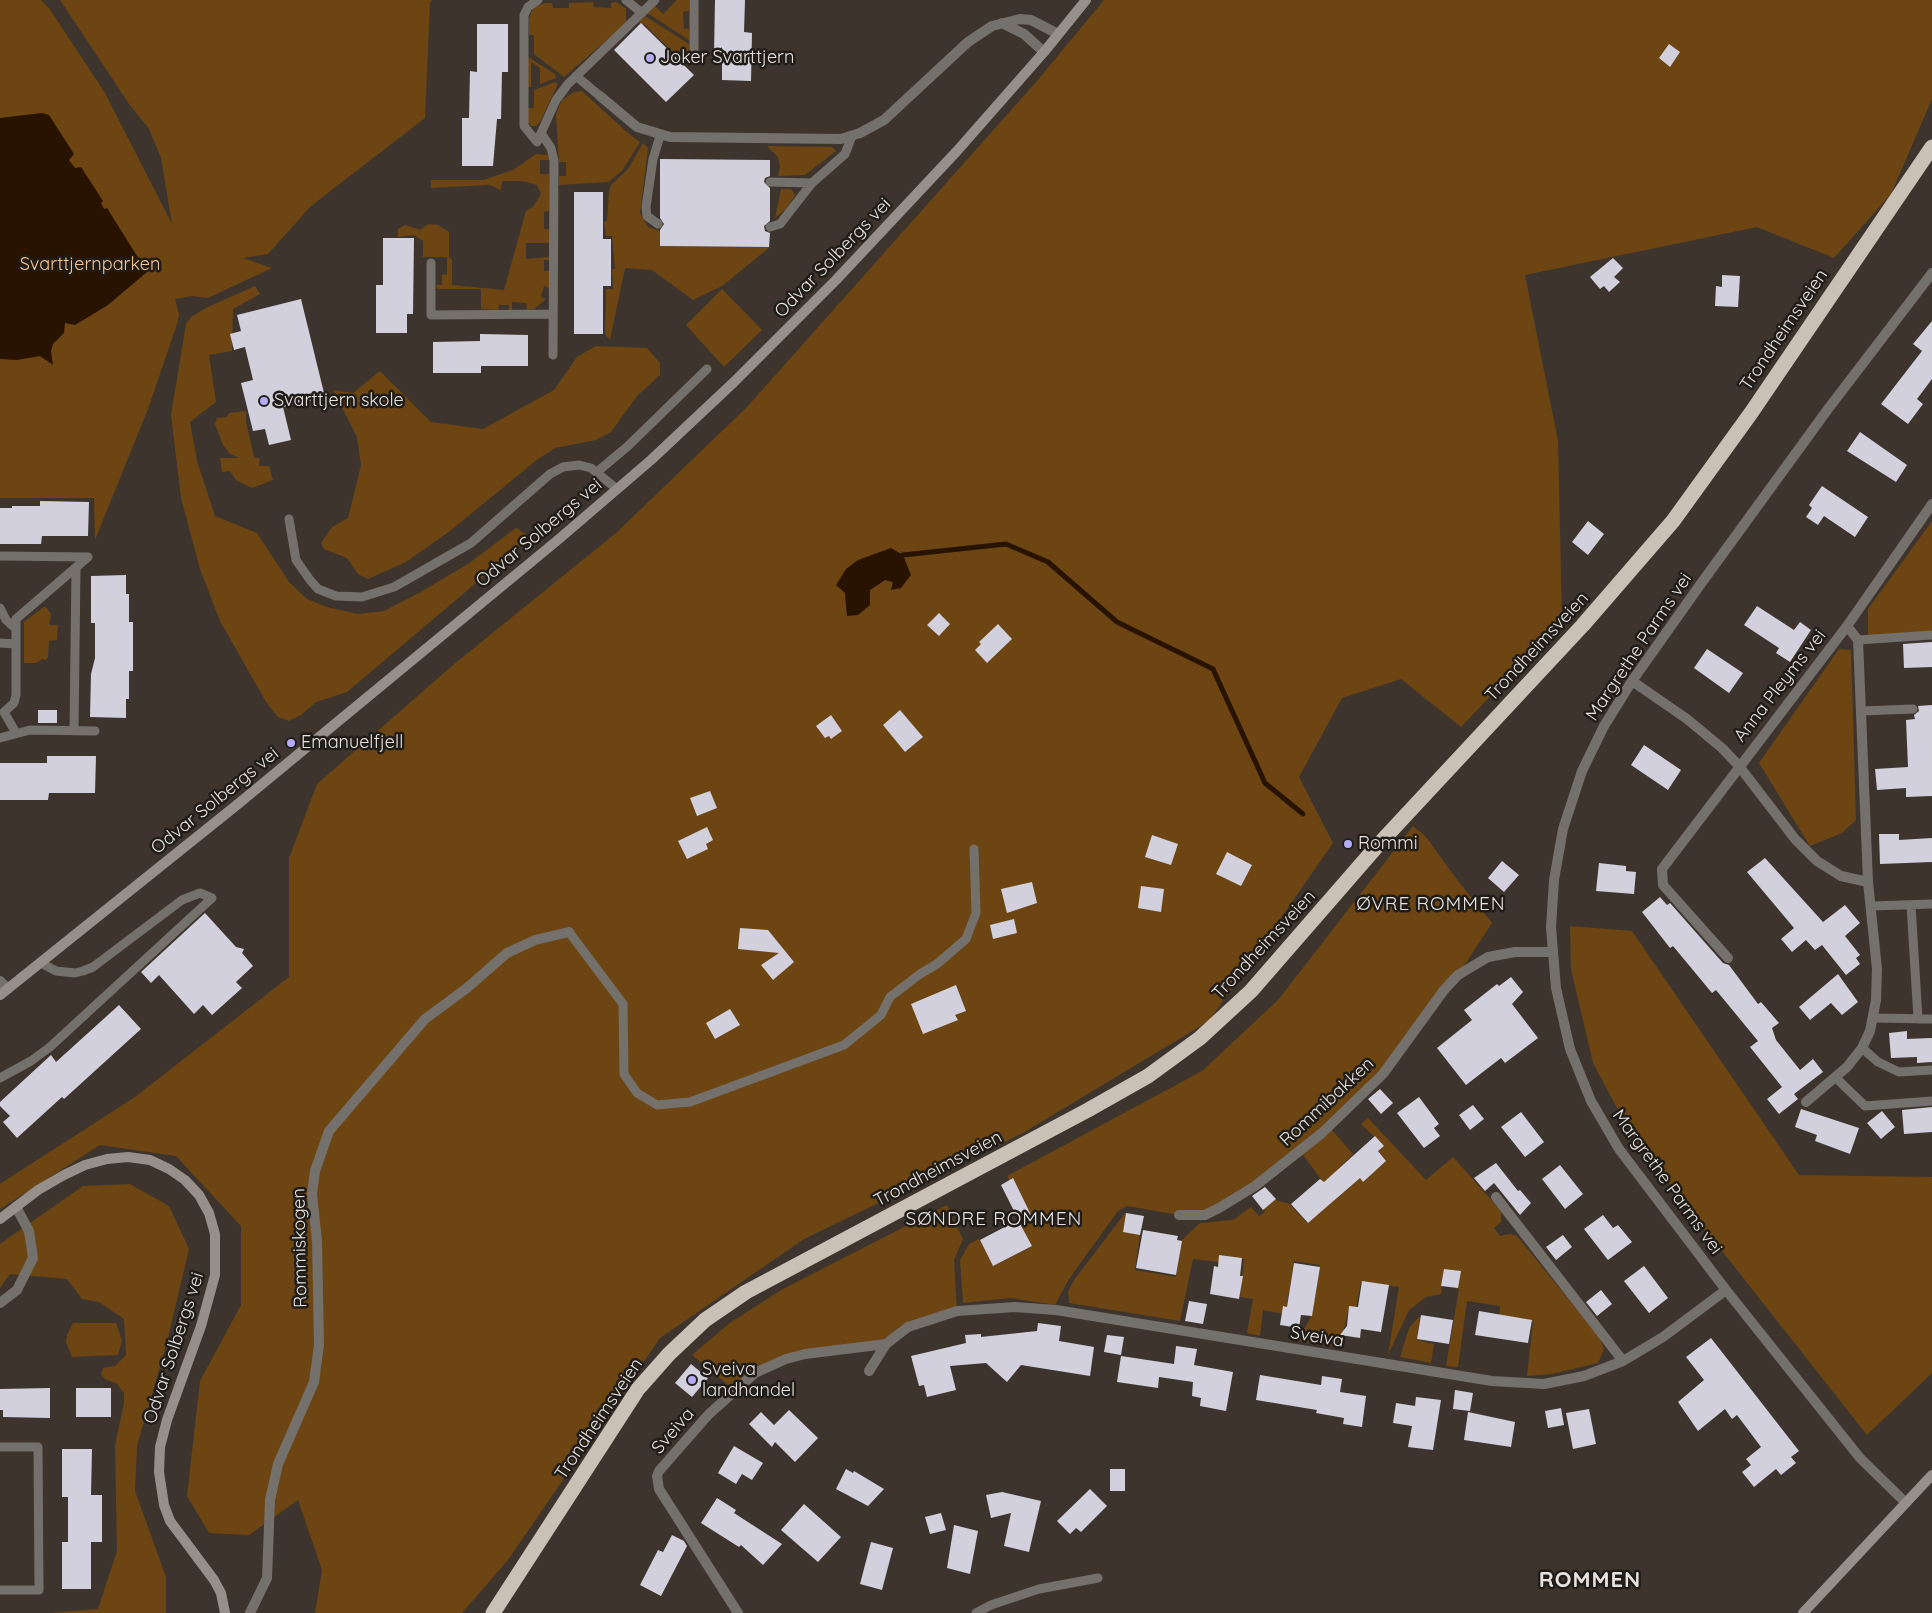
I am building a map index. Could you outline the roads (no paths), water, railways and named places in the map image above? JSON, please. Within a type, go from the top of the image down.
[{"type":"highway","name":"Trondheimsveien","points":[[493,1613],[638,1388],[663,1360],[705,1320],[746,1292],[1148,1076],[1200,1038],[1251,991],[1378,845],[1577,632],[1673,521],[1751,413],[1932,147]]},
{"type":"street","name":"Odvar Solbergs vei","points":[[0,981],[4,992],[238,804],[617,489],[734,382],[836,280],[950,158],[1044,52],[1086,0]]},
{"type":"street","points":[[600,96],[638,127],[660,136],[679,138],[817,140],[852,136],[884,120],[968,42],[992,26],[1020,19],[1031,20],[1058,34]]},
{"type":"street","points":[[1002,24],[1024,34],[1044,52]]},
{"type":"street","name":"Margrethe Parms vei","points":[[1905,1502],[1860,1458],[1726,1290],[1629,1164],[1591,1101],[1576,1066],[1564,1027],[1556,988],[1552,952],[1554,880],[1563,829],[1582,771],[1604,726],[1632,681],[1828,409],[1932,273]]},
{"type":"street","name":"Anna Pleyms vei","points":[[1728,958],[1663,885],[1662,869],[1847,626],[1932,504]]},
{"type":"street","name":"Anna Pleyms vei","points":[[1847,626],[1858,640]]},
{"type":"street","points":[[1806,1102],[1847,1067],[1862,1048],[1874,1018],[1877,969],[1872,906],[1868,882],[1858,640]]},
{"type":"street","name":"Anna Pleyms vei","points":[[1632,681],[1704,732],[1739,766],[1795,839],[1817,861],[1840,876],[1868,882]]},
{"type":"street","name":"Rommiskogen","points":[[250,1613],[267,1578],[270,1500],[278,1464],[314,1382],[319,1345],[317,1242],[312,1194],[315,1171],[329,1130],[425,1019],[467,988],[507,953],[535,940],[569,932]]},
{"type":"street","name":"Rommibakken","points":[[1179,1216],[1204,1215],[1219,1208],[1255,1186],[1322,1133],[1383,1074],[1444,990],[1458,975],[1488,957],[1515,952],[1552,952]]},
{"type":"street","name":"Odvar Solbergs vei","points":[[0,1219],[38,1190],[85,1165],[107,1159],[128,1157],[150,1160],[170,1169],[194,1190],[208,1213],[215,1234],[216,1275],[201,1326],[166,1420],[160,1446],[159,1472],[164,1505],[170,1521],[214,1580],[221,1593],[225,1613]]},
{"type":"street","points":[[1496,1196],[1623,1361]]},
{"type":"street","points":[[0,1303],[17,1290],[33,1258],[30,1230],[16,1207]]},
{"type":"street","name":"Sveiva","points":[[869,1371],[886,1344],[908,1327],[924,1320],[959,1311],[1015,1307],[1056,1310],[1514,1384],[1564,1381],[1603,1370],[1623,1361],[1662,1337],[1726,1290]]},
{"type":"street","name":"Sveiva","points":[[738,1613],[659,1488],[657,1476],[659,1471],[709,1414],[755,1372],[780,1361],[805,1354],[886,1344]]},
{"type":"street","points":[[1803,1613],[1932,1474]]},
{"type":"lane","points":[[538,0],[528,7],[524,15],[523,122],[526,132],[537,142],[556,100],[576,76],[655,0]]},
{"type":"lane","points":[[626,0],[642,12]]},
{"type":"lane","points":[[694,0],[694,58]]},
{"type":"lane","points":[[576,76],[600,96]]},
{"type":"lane","points":[[541,133],[551,148],[554,161],[553,355]]},
{"type":"lane","points":[[658,224],[647,216],[646,207],[653,159],[660,136]]},
{"type":"lane","points":[[770,227],[777,226],[812,183],[845,154],[852,136]]},
{"type":"lane","points":[[770,182],[812,183]]},
{"type":"lane","points":[[431,263],[431,315],[553,314]]},
{"type":"lane","points":[[597,472],[628,446],[707,369]]},
{"type":"lane","points":[[289,519],[296,560],[310,580],[326,592],[348,598],[362,597],[394,587],[471,543],[556,470],[579,465],[597,472],[617,489]]},
{"type":"lane","points":[[0,556],[88,557],[18,616],[15,628],[16,695],[14,703],[4,712],[16,733]]},
{"type":"lane","points":[[74,730],[76,568]]},
{"type":"lane","points":[[0,608],[6,620],[15,628]]},
{"type":"lane","points":[[1858,640],[1932,635]]},
{"type":"lane","points":[[0,643],[16,644]]},
{"type":"lane","points":[[1861,711],[1913,709]]},
{"type":"lane","points":[[0,738],[30,730],[95,730]]},
{"type":"lane","points":[[569,932],[623,1004],[624,1074],[637,1093],[657,1104],[690,1102],[844,1045],[881,1016],[890,996],[937,964],[966,938],[976,913],[974,849]]},
{"type":"lane","points":[[0,1078],[31,1061],[50,1047],[212,898],[200,893],[182,900],[93,967],[83,971],[75,974],[56,971],[41,963]]},
{"type":"lane","points":[[1911,904],[1918,1019]]},
{"type":"lane","points":[[1872,906],[1932,904]]},
{"type":"lane","points":[[1874,1018],[1932,1019]]},
{"type":"lane","points":[[1862,1048],[1878,1062],[1899,1072],[1932,1070]]},
{"type":"lane","points":[[1836,1077],[1865,1106],[1932,1101]]},
{"type":"lane","points":[[0,1446],[38,1447],[39,1590],[0,1590]]},
{"type":"lane","points":[[976,1613],[991,1605],[1039,1588],[1098,1578]]},
{"type":"waterway","points":[[903,555],[1006,544],[1048,562],[1117,622],[1213,669],[1265,783],[1303,814]]},
{"type":"place","name":"Joker Svarttjern","points":[[650,58]]},
{"type":"place","name":"Svarttjern skole","points":[[264,401]]},
{"type":"place","name":"Emanuelfjell","points":[[291,743]]},
{"type":"place","name":"Rommi","points":[[1348,844]]},
{"type":"place","name":"Sveiva landhandel","points":[[692,1380]]},
{"type":"district","name":"ØVRE ROMMEN","points":[[1431,904]]},
{"type":"district","name":"SØNDRE ROMMEN","points":[[994,1219]]},
{"type":"district","name":"ROMMEN","points":[[1590,1580]]},
{"type":"park label","name":"Svarttjernparken","points":[[90,265]]}]
